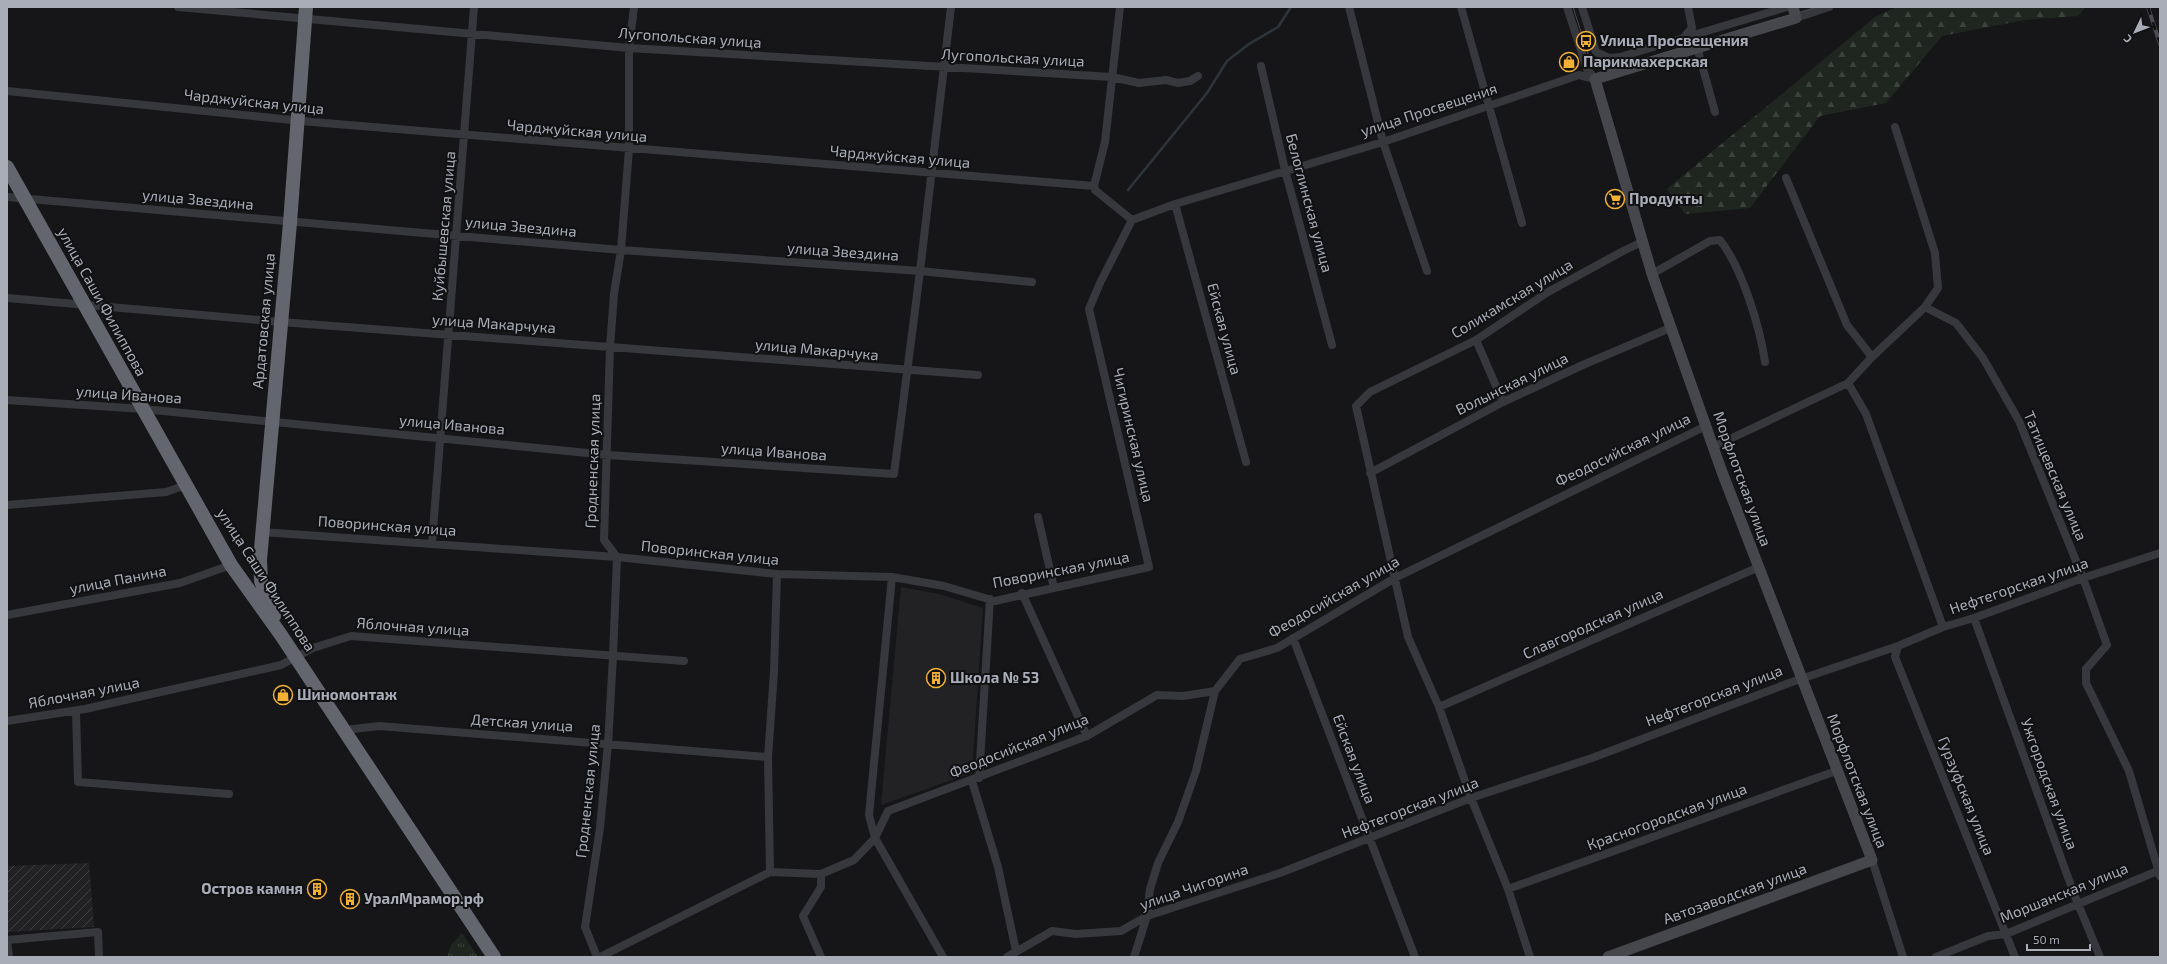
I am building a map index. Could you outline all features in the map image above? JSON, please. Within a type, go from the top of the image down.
[{"type":"highway","name":"Ардатовская улица","points":[[281,635],[261,582],[260,560],[290,223],[306,12]]},
{"type":"highway","name":"улица Саши Филиппова","points":[[7,167],[233,566],[345,730],[494,957]]},
{"type":"highway","points":[[233,566],[246,570],[260,560]]},
{"type":"street","name":"Лугопольская улица","points":[[178,7],[306,12],[472,35],[538,39],[629,48],[1112,77],[1139,83],[1166,80],[1178,83],[1190,81],[1198,76]]},
{"type":"street","name":"Куйбышевская улица","points":[[432,543],[474,7]]},
{"type":"street","name":"Гродненская улица","points":[[599,957],[585,927],[600,828],[608,744],[613,656],[617,557],[604,540],[608,455],[610,347],[614,294],[621,250],[629,149],[629,48],[634,7]]},
{"type":"street","points":[[908,371],[951,7]]},
{"type":"street","points":[[1120,7],[1104,142],[1094,186],[1095,190],[1132,220]]},
{"type":"street","points":[[1349,7],[1383,142],[1427,271]]},
{"type":"street","points":[[1461,7],[1490,105],[1522,223]]},
{"type":"street","name":"Морфлотская улица","points":[[1567,7],[1587,69],[1595,79],[1642,242],[1670,328],[1713,447],[1802,678],[1836,771],[1872,860],[1903,957]]},
{"type":"street","points":[[1582,7],[1596,52],[1609,58],[1712,30],[1787,7]]},
{"type":"street","points":[[1682,38],[1690,32],[1692,28],[1692,19],[1688,7]]},
{"type":"street","points":[[1793,7],[1796,18]]},
{"type":"street","name":"улица Просвещения","points":[[1132,220],[1174,204],[1383,142],[1579,74],[1595,79],[1829,7]]},
{"type":"street","points":[[1692,19],[1696,24],[1712,30]]},
{"type":"street","points":[[1697,47],[1715,112]]},
{"type":"street","name":"Белоглинская улица","points":[[1261,66],[1285,170],[1332,345]]},
{"type":"street","name":"Чарджуйская улица","points":[[7,91],[298,121],[931,174],[1094,186]]},
{"type":"street","points":[[1713,447],[1848,383],[1872,357],[1925,307],[1938,288],[1935,253],[1895,127]]},
{"type":"street","points":[[1786,178],[1847,325],[1872,357]]},
{"type":"street","name":"улица Звездина","points":[[7,197],[290,223],[1032,282]]},
{"type":"street","name":"Ейская улица","points":[[1174,204],[1246,462]]},
{"type":"street","name":"Чигиринская улица","points":[[1132,220],[1100,283],[1089,309],[1149,567]]},
{"type":"street","points":[[1652,274],[1710,241],[1720,240],[1739,272],[1762,344],[1765,362]]},
{"type":"street","name":"Соликамская улица","points":[[1370,473],[1356,406],[1370,392],[1476,340],[1548,292],[1642,242]]},
{"type":"street","name":"улица Макарчука","points":[[7,298],[281,322],[908,371],[978,375]]},
{"type":"street","name":"Татищевская улица","points":[[1925,307],[1956,323],[1983,358],[2019,421],[2083,578],[2107,645],[2086,668],[2086,683],[2129,771],[2159,872]]},
{"type":"street","name":"Волынская улица","points":[[1370,473],[1503,402],[1585,364],[1670,328]]},
{"type":"street","points":[[1476,340],[1503,402]]},
{"type":"street","name":"улица Иванова","points":[[7,400],[143,409],[272,421],[288,425],[441,437],[608,455],[894,474],[908,371]]},
{"type":"street","points":[[1848,383],[1866,414],[1943,627]]},
{"type":"street","name":"Феодосийская улица","points":[[821,874],[854,860],[875,838],[888,811],[1087,736],[1157,694],[1183,696],[1215,691],[1240,659],[1277,648],[1395,578],[1706,426]]},
{"type":"street","points":[[1370,473],[1408,637],[1439,707],[1471,798],[1508,889],[1530,957]]},
{"type":"street","points":[[7,505],[166,492],[186,485]]},
{"type":"street","points":[[1038,518],[1054,588]]},
{"type":"street","name":"Поворинская улица","points":[[262,532],[617,557],[777,574],[892,577],[944,586],[995,601],[1022,593],[1054,588],[1149,567]]},
{"type":"street","name":"Нефтегорская улица","points":[[1280,873],[1370,839],[1471,798],[1592,758],[1802,678],[1898,646],[1943,627],[1974,618],[2083,578],[2160,553]]},
{"type":"street","name":"улица Панина","points":[[7,615],[180,583],[233,566]]},
{"type":"street","name":"Славгородская улица","points":[[1439,707],[1759,567]]},
{"type":"street","points":[[770,872],[768,757],[774,672],[777,574]]},
{"type":"street","points":[[892,577],[869,815],[875,838],[943,957]]},
{"type":"street","points":[[1022,593],[1087,736]]},
{"type":"street","points":[[990,599],[976,779],[998,867],[1016,951]]},
{"type":"street","name":"Ужгородская улица","points":[[1974,618],[2074,894],[2100,957]]},
{"type":"street","name":"Яблочная улица","points":[[7,721],[76,710],[281,665],[313,648],[351,636],[684,661]]},
{"type":"street","name":"Ейская улица","points":[[1293,638],[1415,957]]},
{"type":"street","name":"Гурзуфская улица","points":[[1898,646],[1895,657],[2015,957]]},
{"type":"street","points":[[1134,957],[1147,916],[1150,889],[1158,863],[1178,822],[1196,770],[1215,691]]},
{"type":"street","points":[[76,710],[78,782],[229,794]]},
{"type":"street","name":"Детская улица","points":[[345,730],[379,726],[768,757]]},
{"type":"street","name":"Красногородская улица","points":[[1508,889],[1836,771]]},
{"type":"street","name":"Автозаводская улица","points":[[1608,957],[1872,860]]},
{"type":"street","points":[[599,957],[770,872],[821,874],[821,887],[803,916],[822,957]]},
{"type":"street","name":"Моршанская улица","points":[[1936,957],[1988,936],[2006,934],[2079,903],[2159,872]]},
{"type":"street","name":"улица Чигорина","points":[[1006,957],[1052,931],[1076,934],[1121,931],[1147,916],[1280,873]]},
{"type":"street","points":[[9,957],[7,940],[98,932],[99,957]]},
{"type":"shaded area","points":[[901,587],[939,594],[983,608],[972,773],[881,805]]},
{"type":"shaded area","points":[[89,863],[94,927],[7,932],[7,866]]},
{"type":"green space","points":[[1897,7],[2086,7],[2078,16],[2025,20],[1942,36],[1886,103],[1820,116],[1750,208],[1685,214],[1667,189],[1875,17]]},
{"type":"green space","points":[[462,933],[478,957],[447,957],[451,945]]},
{"type":"waterway","points":[[1128,190],[1207,93],[1227,61],[1249,44],[1278,27],[1291,7]]},
{"type":"tram line","points":[[1573,7],[1590,60],[1598,67],[1610,69],[1817,7]]},
{"type":"railway","points":[[2148,7],[2160,44]]},
{"type":"place","name":"Улица Просвещения","points":[[1586,41]]},
{"type":"place","name":"Парикмахерская","points":[[1569,62]]},
{"type":"place","name":"Продукты","points":[[1615,199]]},
{"type":"place","name":"Школа № 53","points":[[936,678]]},
{"type":"place","name":"Шиномонтаж","points":[[283,695]]},
{"type":"place","name":"Остров камня","points":[[317,889]]},
{"type":"place","name":"УралМрамор.рф","points":[[350,899]]}]
